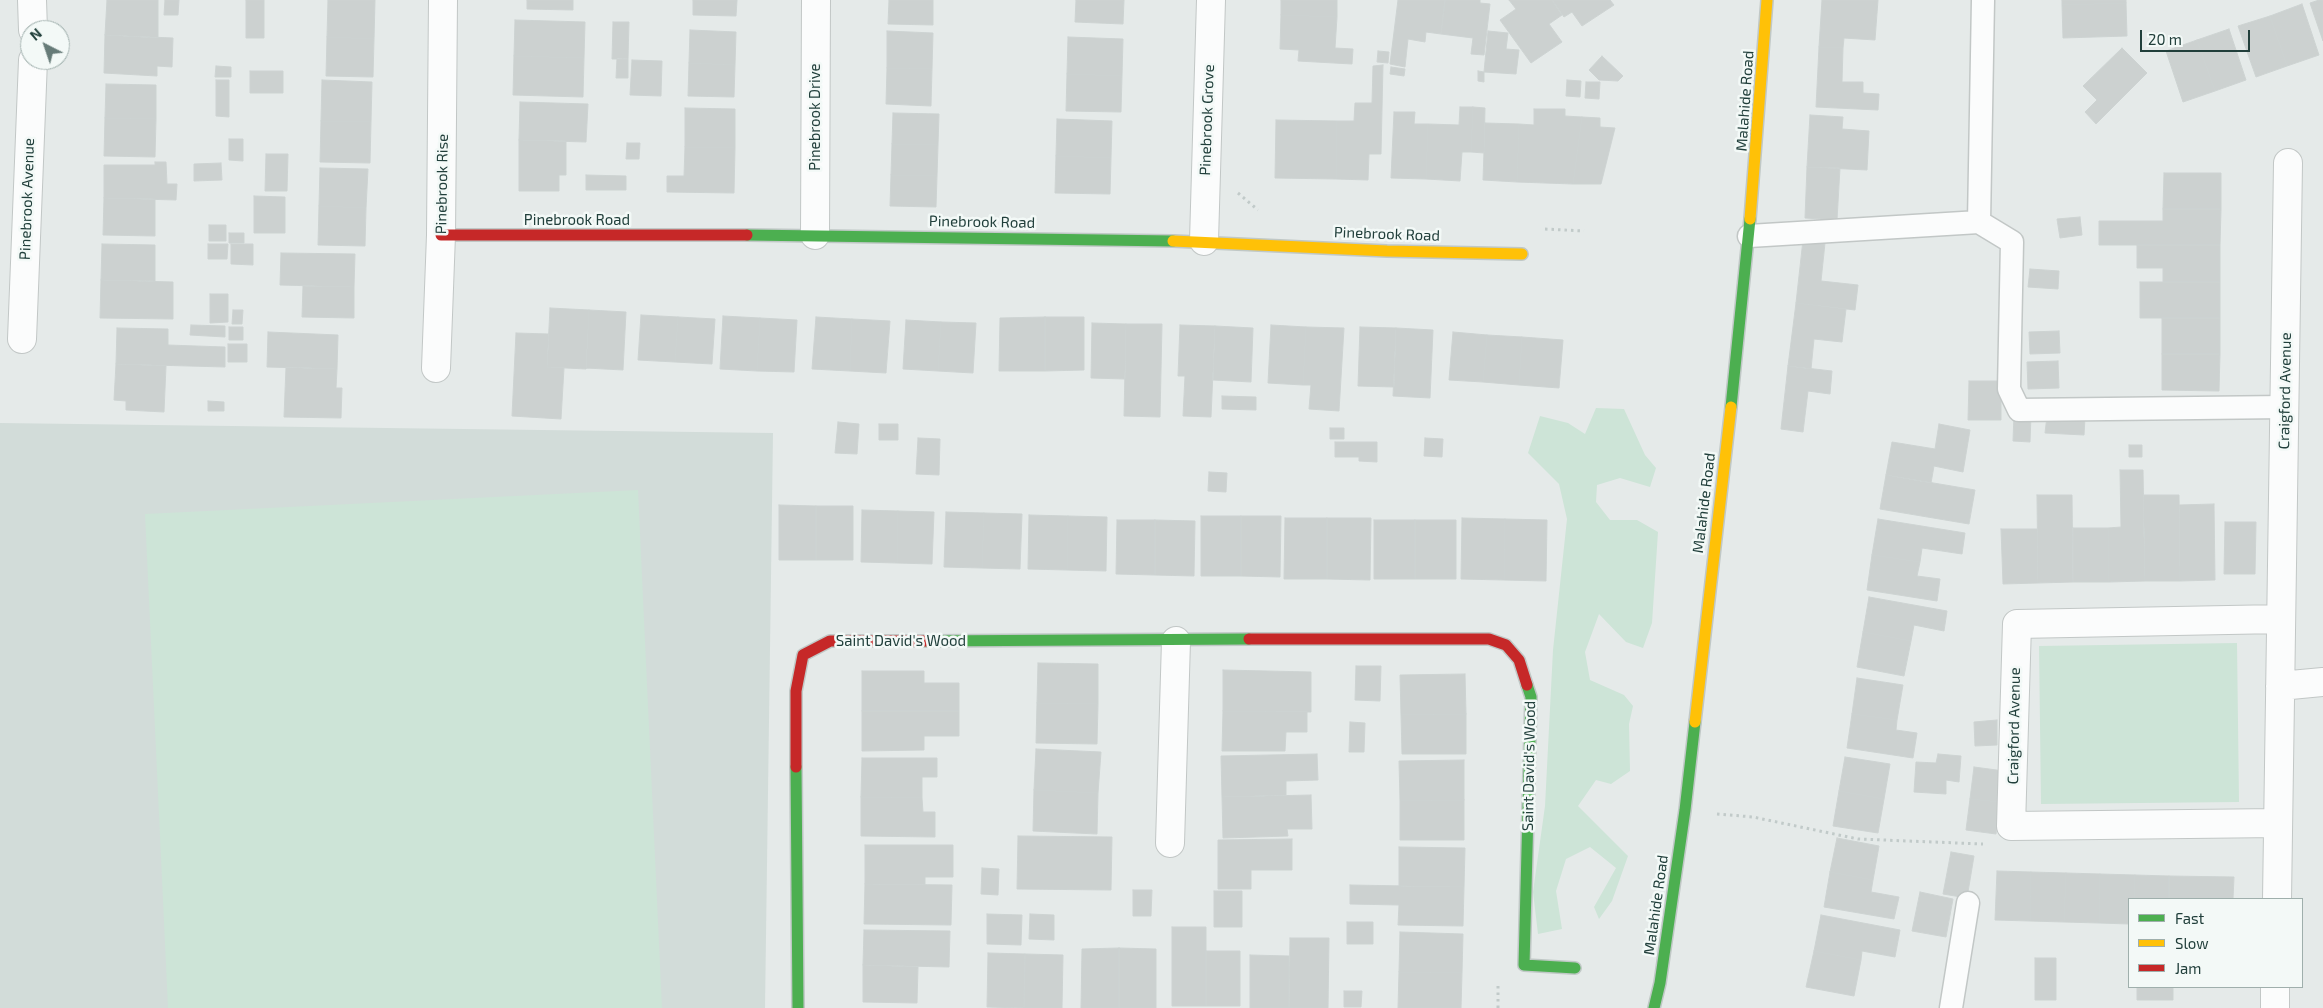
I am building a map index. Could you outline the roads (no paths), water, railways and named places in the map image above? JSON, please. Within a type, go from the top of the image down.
[{"type":"street","points":[[32,0],[32,20]]},
{"type":"street","name":"Pinebrook Rise","points":[[436,368],[442,235],[444,0]]},
{"type":"street","name":"Pinebrook Drive","points":[[815,235],[816,0]]},
{"type":"street","name":"Pinebrook Grove","points":[[1204,241],[1210,0]]},
{"type":"street","name":"Malahide Road","points":[[1654,1008],[1660,983],[1685,810],[1749,236],[1767,0]]},
{"type":"street","name":"Pinebrook Avenue","points":[[22,339],[32,70]]},
{"type":"street","name":"Craigford Avenue","points":[[2277,898],[2288,163]]},
{"type":"street","name":"Pinebrook Road","points":[[442,235],[815,235],[1204,241],[1387,251],[1522,254]]},
{"type":"street","name":"Craigford Avenue","points":[[2278,823],[2012,826],[2016,624],[2281,619]]},
{"type":"street","name":"Saint David's Wood","points":[[798,1008],[796,691],[803,655],[830,641],[1176,641],[1469,638],[1489,639],[1506,646],[1519,660],[1531,697],[1524,965],[1575,968]]},
{"type":"street","points":[[1170,843],[1176,641]]},
{"type":"street","points":[[2280,686],[2323,682]]},
{"type":"street","points":[[2275,988],[2275,1008]]},
{"type":"lane","points":[[1979,222],[1984,0]]},
{"type":"lane","points":[[1749,236],[1979,222],[2012,242],[2009,389],[2019,410],[2285,407]]},
{"type":"lane","points":[[1951,1008],[1968,903]]}]
